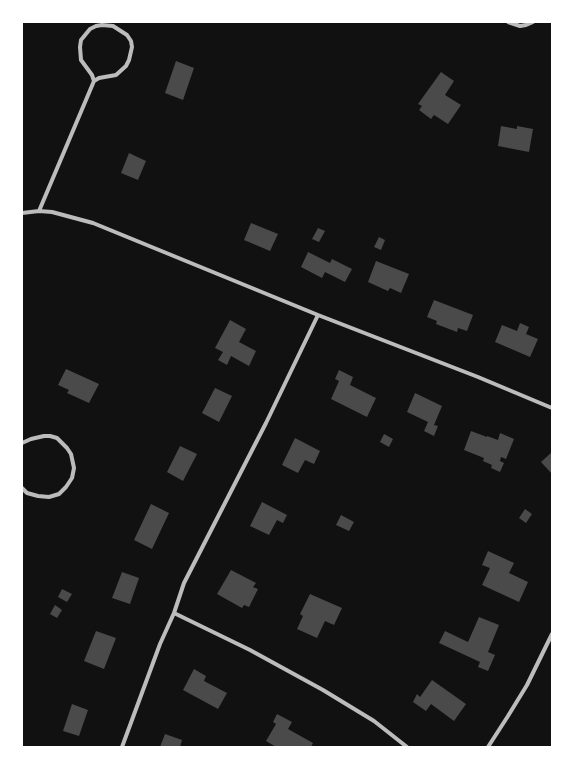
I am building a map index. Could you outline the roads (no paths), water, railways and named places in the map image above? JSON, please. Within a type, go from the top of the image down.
[{"type":"street","points":[[508,22],[520,26],[534,22]]},
{"type":"street","points":[[39,211],[94,81],[99,78],[116,75],[126,66],[129,60],[132,47],[131,41],[127,35],[113,26],[96,26],[85,34],[81,40],[81,60],[92,75],[94,81]]},
{"type":"street","points":[[22,213],[39,211],[58,213],[93,223],[318,315],[478,377],[552,408]]},
{"type":"street","points":[[122,747],[184,583],[266,423],[318,315]]},
{"type":"street","points":[[22,443],[44,436],[56,438],[71,454],[74,468],[69,483],[59,494],[49,497],[38,496],[27,492],[22,488]]},
{"type":"street","points":[[174,612],[250,650],[323,690],[374,721],[407,747]]},
{"type":"street","points":[[488,747],[518,702],[552,634]]}]
